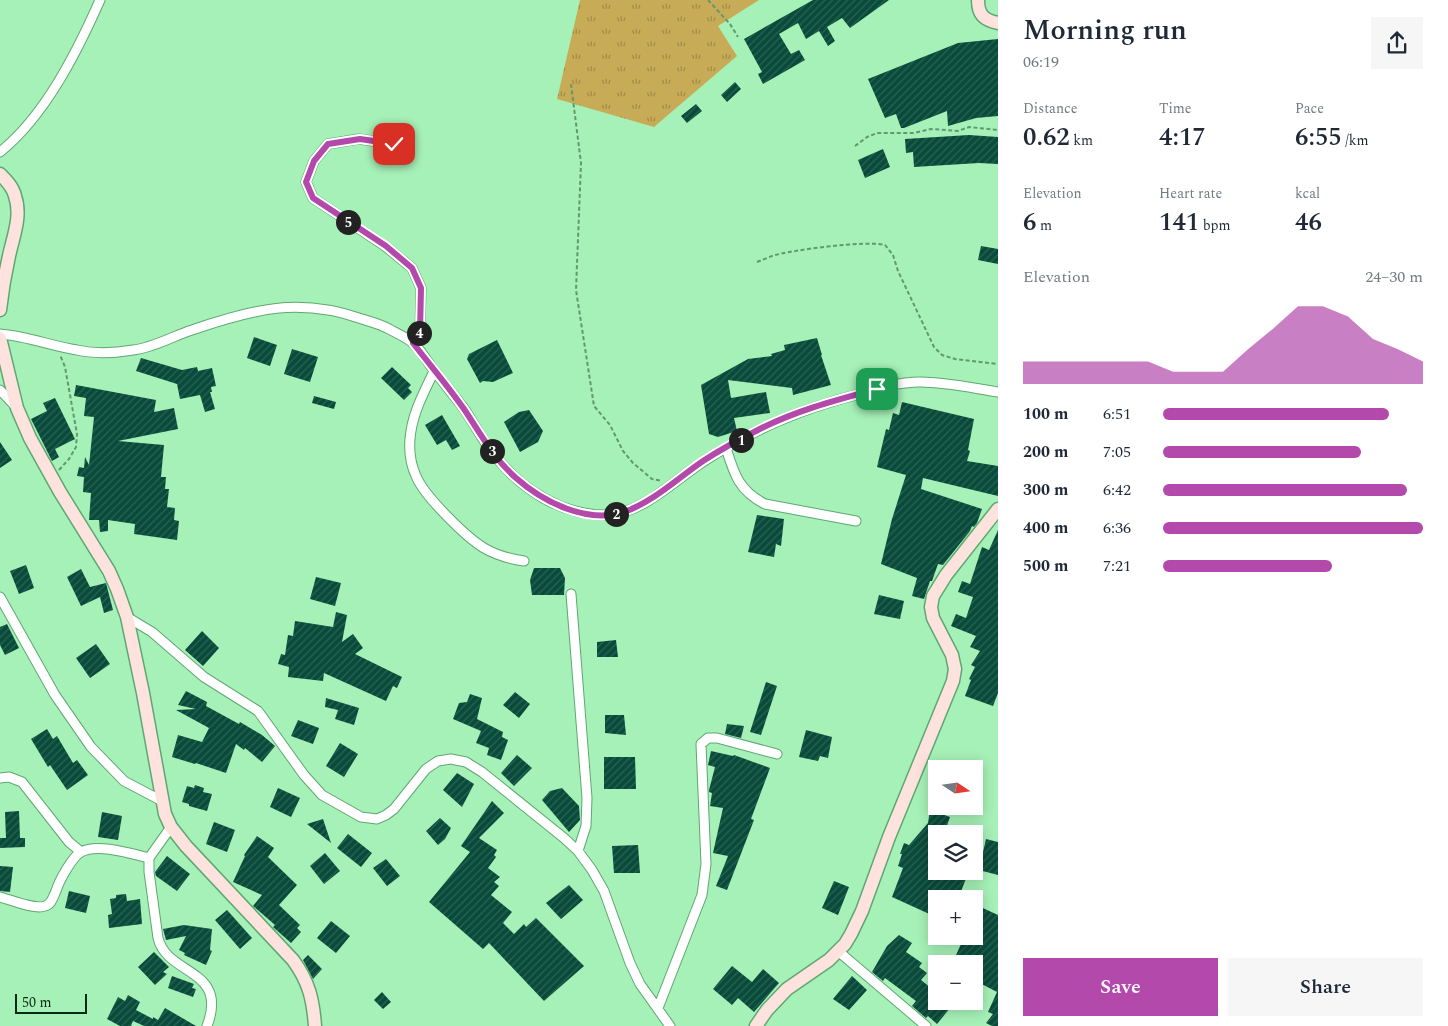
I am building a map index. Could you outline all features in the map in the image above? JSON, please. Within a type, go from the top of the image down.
[{"type":"street","points":[[0,152],[24,129],[56,85],[100,0]]},
{"type":"street","points":[[978,0],[978,9],[981,16],[988,21],[998,23]]},
{"type":"street","points":[[394,144],[360,139],[328,144],[314,161],[306,182],[313,198],[386,246],[412,268],[421,288],[420,332],[413,343]]},
{"type":"street","points":[[0,174],[8,182],[16,196],[17,210],[17,224],[3,285],[0,310]]},
{"type":"street","points":[[0,334],[30,338],[80,351],[119,352],[137,350],[232,316],[268,308],[305,307],[342,312],[386,327],[413,343],[463,408],[493,453],[514,477],[532,492],[550,502],[587,513],[608,515],[637,507],[726,448],[776,421],[819,404],[903,383],[933,382],[998,392]]},
{"type":"street","points":[[0,338],[17,408],[30,438],[50,475],[109,571],[127,617],[143,693],[162,801],[171,827],[186,846],[293,960],[304,975],[312,994],[315,1026]]},
{"type":"street","points":[[434,370],[417,406],[412,424],[410,440],[411,458],[416,478],[450,519],[482,547],[513,560],[524,561]]},
{"type":"street","points":[[0,390],[17,408]]},
{"type":"street","points":[[726,448],[738,482],[753,498],[765,504],[856,521]]},
{"type":"street","points":[[756,1026],[767,1010],[787,989],[815,971],[838,951],[851,934],[862,911],[889,838],[953,681],[952,655],[933,618],[931,607],[933,596],[946,574],[998,509]]},
{"type":"street","points":[[571,594],[587,798],[586,826],[578,851]]},
{"type":"street","points":[[0,597],[55,695],[91,747],[124,781],[162,801]]},
{"type":"street","points":[[127,617],[152,632],[204,677],[258,711],[304,775],[322,794],[351,812],[367,818],[377,819],[386,815],[394,809],[426,769],[438,761],[451,759],[466,762],[482,772],[578,851],[604,890],[630,963],[640,984],[670,1026]]},
{"type":"street","points":[[658,1008],[697,909],[705,879],[701,744],[708,738],[717,738],[777,754]]},
{"type":"street","points":[[0,778],[9,777],[22,782],[69,842],[81,852]]},
{"type":"street","points":[[171,827],[150,858],[151,897],[159,945],[168,955],[200,978],[210,991],[211,1017],[207,1026]]},
{"type":"street","points":[[0,897],[40,907],[48,906],[70,864],[81,852],[94,849],[119,850],[150,858]]},
{"type":"street","points":[[838,951],[926,1026]]},
{"type":"path","points":[[708,0],[730,24],[738,37]]},
{"type":"path","points":[[571,84],[581,162],[576,290],[594,406],[610,425],[623,451],[633,463],[652,479],[671,484]]},
{"type":"path","points":[[855,146],[867,136],[877,133],[914,133],[931,129],[958,131],[969,127],[998,130]]},
{"type":"path","points":[[757,262],[772,256],[802,251],[872,243],[886,245],[893,255],[898,271],[934,347],[942,355],[955,359],[998,364]]},
{"type":"path","points":[[49,344],[60,355],[65,367],[77,434],[76,447],[69,459],[56,473],[50,475]]},
{"type":"green space","points":[[580,0],[759,0],[718,26],[737,56],[654,127],[557,99]]},
{"type":"building","points":[[813,0],[889,0],[850,28],[842,18],[827,27],[835,41],[828,46],[819,31],[806,39],[798,23],[779,34],[791,54],[799,50],[805,60],[763,84],[758,74],[762,72],[744,39]]},
{"type":"building","points":[[998,39],[998,116],[976,118],[948,126],[947,111],[904,128],[901,128],[896,114],[885,118],[868,79],[958,43]]},
{"type":"building","points":[[735,82],[741,89],[727,102],[721,95]]},
{"type":"building","points":[[696,104],[702,111],[687,123],[681,116]]},
{"type":"building","points":[[969,135],[998,137],[998,164],[979,163],[914,167],[913,152],[906,153],[905,139]]},
{"type":"building","points":[[883,149],[890,167],[865,178],[858,160]]},
{"type":"building","points":[[981,246],[998,249],[998,264],[978,260]]},
{"type":"building","points":[[254,337],[277,345],[270,366],[247,358]]},
{"type":"building","points":[[817,338],[831,385],[793,395],[792,388],[728,380],[731,398],[766,392],[770,413],[734,418],[737,431],[718,437],[709,434],[701,385],[748,359],[772,356],[771,354],[785,350],[784,345]]},
{"type":"building","points":[[497,340],[513,373],[493,382],[483,381],[480,383],[467,359],[469,354]]},
{"type":"building","points":[[292,349],[318,357],[310,382],[284,374]]},
{"type":"building","points":[[141,358],[182,370],[197,367],[198,371],[212,368],[216,386],[211,387],[212,392],[210,392],[215,409],[205,412],[200,395],[180,399],[177,384],[136,371]]},
{"type":"building","points":[[392,367],[411,385],[408,388],[412,392],[404,400],[381,378]]},
{"type":"building","points":[[76,385],[156,400],[154,412],[174,408],[178,429],[118,441],[164,445],[161,477],[166,477],[165,489],[169,489],[167,507],[175,508],[174,520],[179,521],[177,540],[134,534],[135,524],[108,520],[108,531],[100,532],[99,520],[89,520],[91,493],[83,492],[84,477],[77,476],[79,467],[84,468],[85,457],[89,465],[94,417],[84,416],[86,398],[74,396]]},
{"type":"building","points":[[314,396],[336,402],[334,409],[312,403]]},
{"type":"building","points":[[55,398],[75,439],[55,449],[59,457],[52,461],[31,419],[47,411],[43,403]]},
{"type":"building","points":[[902,402],[974,419],[967,461],[998,466],[998,496],[923,478],[921,489],[982,509],[974,527],[972,526],[943,565],[938,564],[924,599],[912,596],[917,578],[881,564],[892,519],[906,475],[877,467],[886,429],[889,430],[893,413],[899,415]]},
{"type":"building","points":[[529,410],[543,431],[538,442],[520,452],[504,422],[519,412]]},
{"type":"building","points":[[442,415],[460,446],[452,450],[446,440],[437,445],[425,425]]},
{"type":"building","points":[[0,442],[12,460],[0,468]]},
{"type":"building","points":[[757,515],[784,519],[781,546],[776,544],[774,557],[748,552]]},
{"type":"building","points":[[998,530],[998,693],[993,706],[965,696],[971,680],[969,679],[975,667],[971,665],[980,651],[970,647],[976,636],[951,626],[956,614],[966,618],[973,597],[958,592],[962,581],[970,584],[982,547],[989,550]]},
{"type":"building","points":[[26,565],[34,588],[19,594],[10,571]]},
{"type":"building","points":[[534,568],[560,568],[565,578],[564,595],[532,595],[530,580]]},
{"type":"building","points":[[81,569],[90,587],[106,583],[113,610],[104,613],[100,597],[81,606],[67,577]]},
{"type":"building","points":[[316,577],[341,583],[335,606],[310,599]]},
{"type":"building","points":[[879,595],[904,601],[900,619],[874,614]]},
{"type":"building","points":[[336,612],[347,615],[342,642],[353,634],[363,648],[355,654],[402,677],[397,688],[393,686],[386,701],[324,673],[323,681],[288,677],[289,667],[278,664],[281,654],[285,655],[288,635],[293,636],[295,621],[333,627]]},
{"type":"building","points":[[7,624],[19,648],[5,655],[0,645],[0,627]]},
{"type":"building","points":[[202,631],[219,648],[203,666],[185,650]]},
{"type":"building","points":[[616,640],[618,657],[597,657],[597,642]]},
{"type":"building","points":[[96,644],[110,664],[90,678],[76,658]]},
{"type":"building","points":[[766,682],[777,686],[761,735],[750,732]]},
{"type":"building","points":[[186,691],[207,702],[206,706],[262,735],[275,746],[262,762],[245,748],[244,750],[236,744],[226,773],[172,757],[178,735],[202,742],[209,728],[176,710],[196,709],[178,705]]},
{"type":"building","points":[[515,692],[530,704],[519,718],[503,705]]},
{"type":"building","points":[[470,694],[482,698],[477,719],[503,732],[502,737],[508,740],[501,760],[487,755],[489,748],[476,743],[481,731],[453,719],[459,703],[467,702]]},
{"type":"building","points":[[326,698],[359,708],[354,725],[335,719],[338,710],[325,707]]},
{"type":"building","points":[[605,715],[624,715],[626,735],[605,733]]},
{"type":"building","points":[[298,720],[319,728],[313,744],[291,736]]},
{"type":"building","points":[[727,724],[744,726],[741,738],[725,734]]},
{"type":"building","points":[[47,729],[53,739],[57,736],[73,763],[77,760],[88,775],[67,790],[50,765],[48,767],[31,739]]},
{"type":"building","points":[[806,730],[832,737],[828,758],[820,756],[818,761],[799,757]]},
{"type":"building","points":[[340,743],[358,754],[344,777],[326,766]]},
{"type":"building","points":[[711,751],[734,755],[770,768],[751,819],[754,820],[727,890],[716,886],[728,856],[713,853],[723,808],[710,806],[712,793],[709,790],[715,767],[708,765]]},
{"type":"building","points":[[517,755],[532,768],[514,786],[501,773]]},
{"type":"building","points":[[604,757],[635,757],[636,789],[604,789]]},
{"type":"building","points":[[457,773],[474,784],[462,807],[443,790]]},
{"type":"building","points":[[195,785],[204,788],[203,792],[212,794],[207,811],[182,802],[187,786],[194,788]]},
{"type":"building","points":[[278,788],[300,798],[291,817],[270,807]]},
{"type":"building","points":[[562,788],[579,806],[580,820],[569,832],[542,800],[550,791]]},
{"type":"building","points":[[492,801],[504,813],[479,838],[497,850],[494,855],[496,857],[488,868],[500,877],[494,882],[499,886],[491,895],[512,912],[503,923],[514,934],[524,924],[526,927],[536,918],[584,966],[544,1001],[489,943],[483,949],[429,902],[470,852],[461,846]]},
{"type":"building","points":[[19,811],[20,838],[25,838],[25,847],[0,848],[0,838],[6,838],[5,812]]},
{"type":"building","points":[[102,812],[122,816],[118,840],[98,837]]},
{"type":"building","points":[[929,815],[950,817],[947,825],[928,825],[928,880],[965,880],[962,890],[928,890],[928,913],[892,897],[903,868],[898,866],[904,843],[909,845],[928,823]]},
{"type":"building","points":[[440,818],[451,828],[445,839],[438,845],[426,831]]},
{"type":"building","points":[[323,819],[331,843],[307,824]]},
{"type":"building","points":[[214,822],[235,830],[227,852],[206,844]]},
{"type":"building","points":[[348,834],[372,853],[361,867],[337,848]]},
{"type":"building","points":[[257,836],[274,848],[268,857],[297,885],[279,905],[300,925],[297,928],[301,932],[291,943],[273,927],[275,925],[253,906],[262,895],[233,882],[244,855]]},
{"type":"building","points":[[986,839],[998,842],[998,875],[983,871],[983,852]]},
{"type":"building","points":[[638,845],[640,873],[614,873],[612,846]]},
{"type":"building","points":[[325,853],[340,871],[324,884],[310,866]]},
{"type":"building","points":[[167,856],[190,874],[177,891],[156,876],[155,872]]},
{"type":"building","points":[[386,859],[400,876],[387,886],[373,868]]},
{"type":"building","points":[[0,866],[13,867],[10,892],[0,891]]},
{"type":"building","points":[[834,881],[849,887],[838,915],[822,908]]},
{"type":"building","points":[[569,885],[583,900],[561,919],[546,903]]},
{"type":"building","points":[[69,891],[90,896],[86,913],[65,908]]},
{"type":"building","points":[[126,894],[127,901],[140,899],[142,924],[109,928],[108,915],[112,914],[110,899],[116,898],[116,895]]},
{"type":"building","points":[[983,908],[998,915],[998,1026],[986,1023],[993,1014],[988,1012],[997,992],[983,985],[983,955],[956,955],[961,945],[983,945]]},
{"type":"building","points":[[227,910],[252,938],[240,949],[215,920]]},
{"type":"building","points":[[331,921],[350,936],[336,953],[317,938]]},
{"type":"building","points":[[184,925],[212,929],[210,950],[212,951],[206,965],[184,955],[185,953],[179,950],[186,936],[166,940],[163,929]]},
{"type":"building","points":[[899,935],[912,943],[906,952],[922,963],[919,967],[927,973],[921,980],[928,986],[928,1010],[948,1010],[937,1024],[928,1016],[926,1018],[912,1006],[916,1001],[885,978],[883,981],[872,972],[887,946]]},
{"type":"building","points":[[154,952],[169,967],[163,972],[167,974],[155,985],[138,967]]},
{"type":"building","points":[[308,955],[322,969],[313,979],[303,960]]},
{"type":"building","points":[[732,966],[752,982],[763,969],[779,983],[754,1012],[738,998],[732,1005],[713,989]]},
{"type":"building","points":[[172,976],[194,984],[192,988],[196,989],[193,997],[168,988]]},
{"type":"building","points":[[852,976],[867,990],[849,1010],[833,999]]},
{"type":"building","points":[[382,992],[391,1002],[383,1009],[374,1000]]},
{"type":"building","points":[[128,995],[140,1002],[136,1010],[153,1019],[153,1017],[158,1020],[165,1008],[196,1026],[144,1026],[133,1021],[131,1026],[120,1026],[107,1019],[118,997],[125,1001]]},
{"type":"route","points":[[394,144],[360,139],[328,144],[314,161],[306,182],[313,198],[386,246],[412,268],[421,288],[420,332],[413,343],[463,408],[493,453],[514,477],[532,492],[550,502],[571,510],[608,515],[637,507],[704,461],[776,421],[819,404],[877,389]]}]
